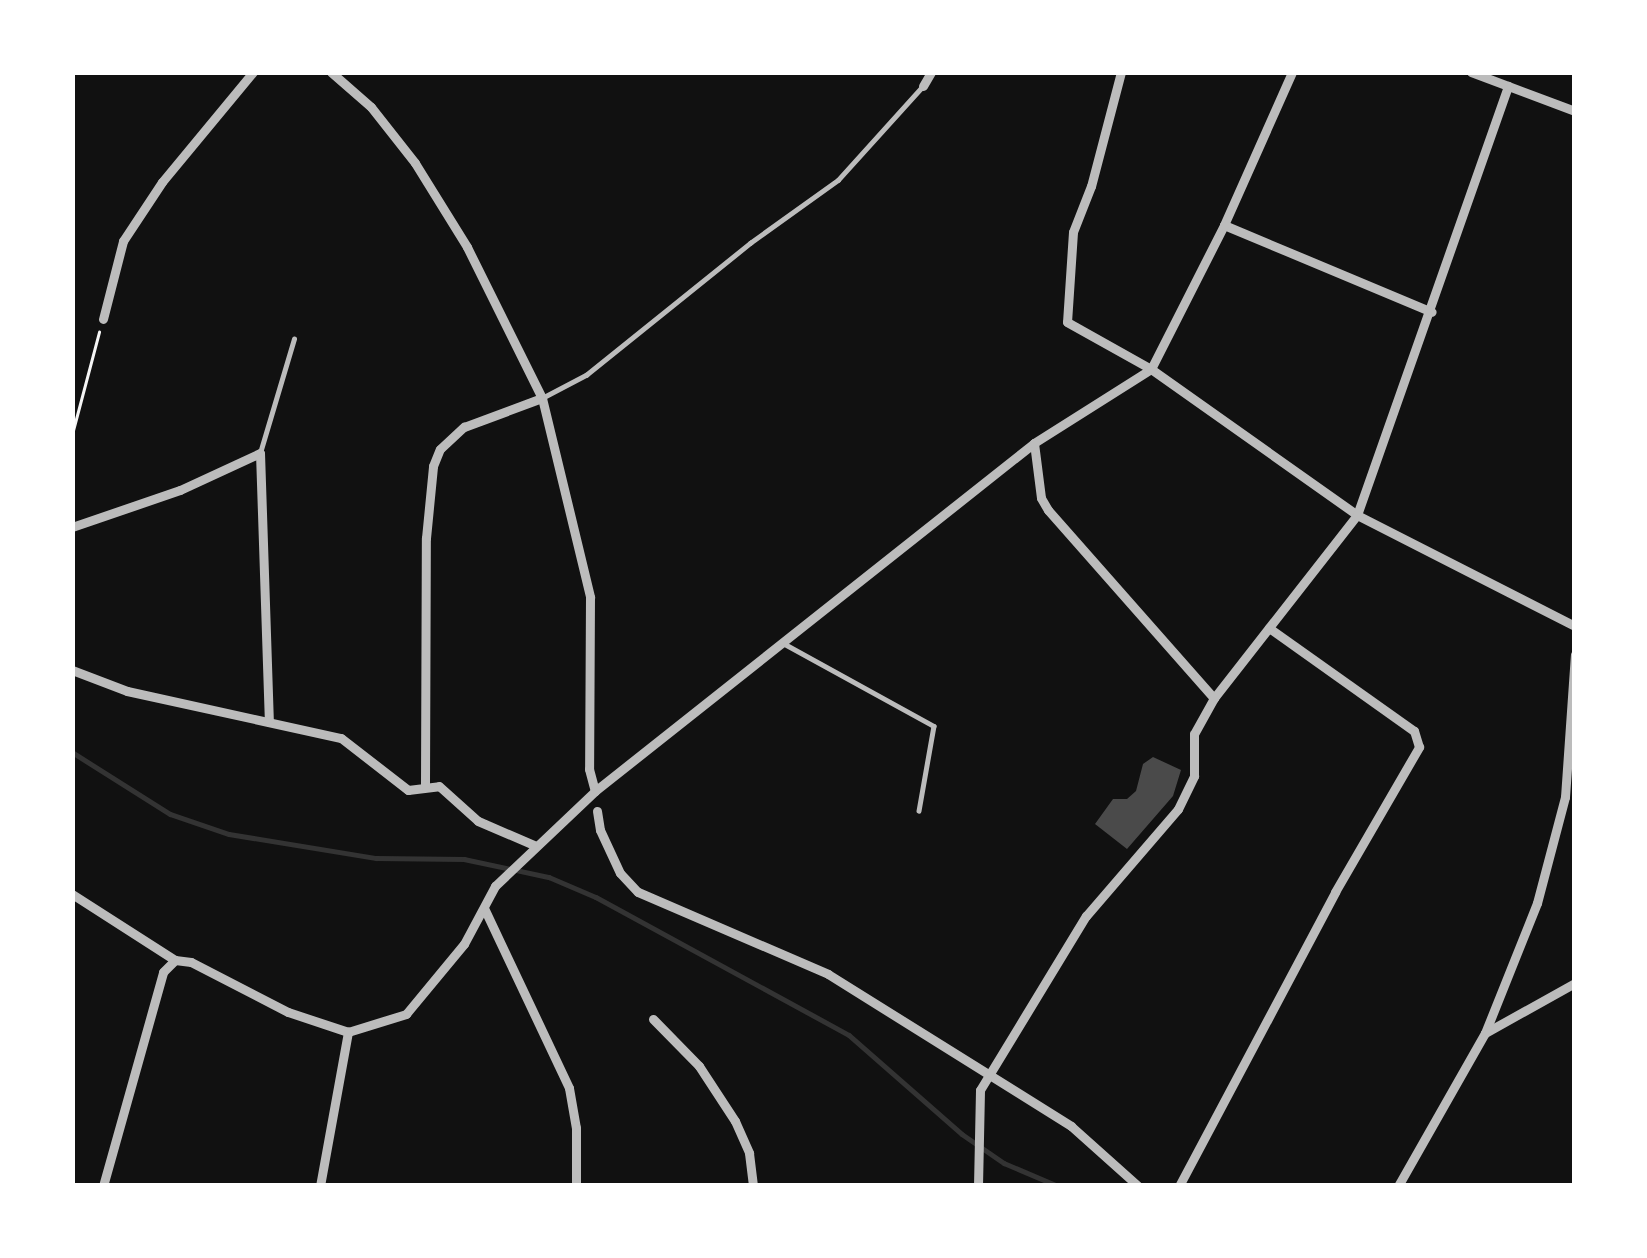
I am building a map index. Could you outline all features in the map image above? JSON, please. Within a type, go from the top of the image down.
[{"type":"street","points":[[103,319],[123,242],[162,182],[253,72]]},
{"type":"street","points":[[331,72],[370,107],[415,163],[466,247],[542,398],[590,597],[589,769],[595,791]]},
{"type":"street","points":[[923,86],[931,72]]},
{"type":"street","points":[[1121,72],[1091,187],[1073,232],[1064,307],[1075,331],[1151,369],[1358,515],[1575,626]]},
{"type":"street","points":[[72,894],[175,960],[191,962],[288,1012],[348,1033],[406,1014],[432,988],[495,886],[595,791],[1034,443],[1151,369],[1224,225],[1292,72]]},
{"type":"street","points":[[1472,72],[1575,110]]},
{"type":"street","points":[[978,1186],[980,1090],[1086,916],[1178,808],[1194,776],[1194,734],[1214,698],[1358,515],[1508,86]]},
{"type":"street","points":[[1224,225],[1432,312]]},
{"type":"street","points":[[425,786],[426,538],[433,466],[440,449],[464,427],[542,398]]},
{"type":"street","points":[[1034,443],[1041,498],[1048,511],[1214,698]]},
{"type":"street","points":[[72,527],[180,490],[260,453],[269,722]]},
{"type":"street","points":[[1179,1186],[1335,892],[1419,747],[1414,731],[1269,628]]},
{"type":"street","points":[[1398,1186],[1485,1033],[1537,903],[1565,797],[1575,654]]},
{"type":"street","points":[[72,670],[127,691],[341,738],[408,790],[439,786],[478,820],[536,846]]},
{"type":"street","points":[[597,812],[620,873],[638,892],[828,974],[1071,1126],[1138,1186]]},
{"type":"street","points":[[484,908],[569,1088],[576,1128],[576,1186]]},
{"type":"street","points":[[103,1186],[163,972],[175,960]]},
{"type":"street","points":[[1485,1033],[1575,983]]},
{"type":"street","points":[[653,1019],[699,1066],[735,1121],[749,1153],[753,1186]]},
{"type":"street","points":[[320,1186],[348,1033]]},
{"type":"lane","points":[[542,398],[586,375],[750,243],[838,180],[923,86]]},
{"type":"lane","points":[[260,453],[294,338]]},
{"type":"lane","points":[[783,643],[934,726],[919,811]]},
{"type":"path","points":[[72,434],[103,319]]},
{"type":"building","points":[[1153,757],[1181,770],[1173,796],[1127,849],[1095,824],[1113,799],[1127,799],[1136,791],[1143,764]]},
{"type":"waterway","points":[[72,752],[170,814],[229,834],[376,858],[464,859],[549,877],[596,897],[849,1035],[962,1134],[1004,1163],[1058,1186]]}]
